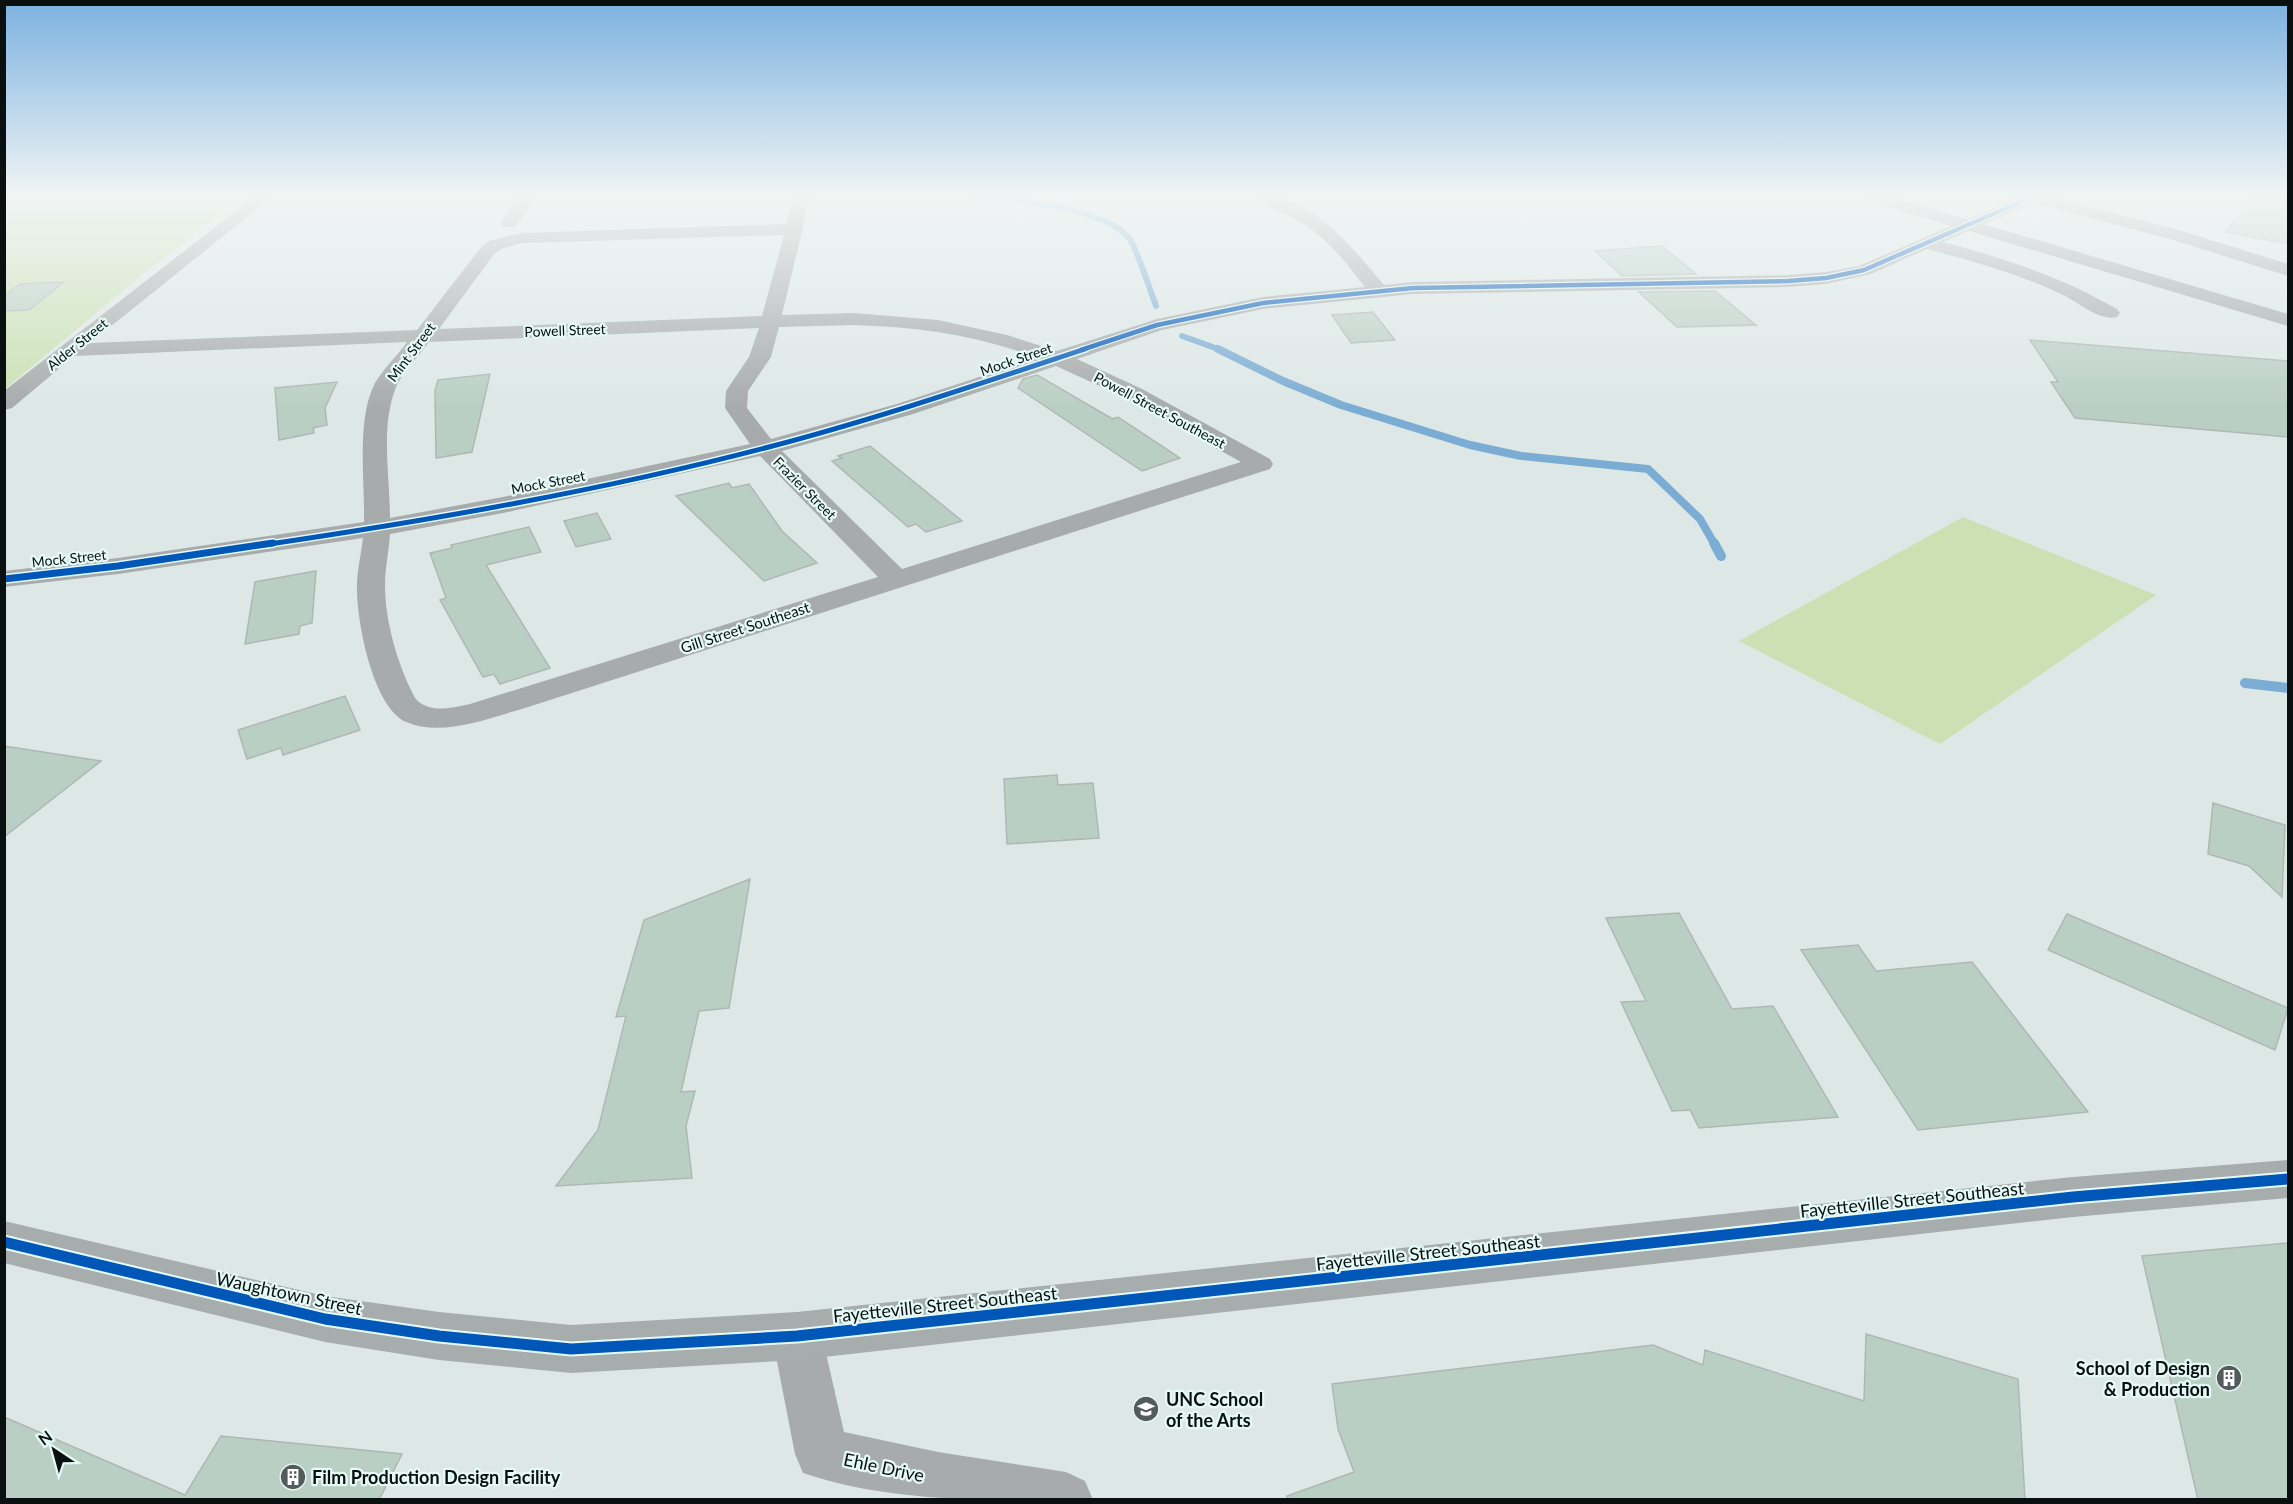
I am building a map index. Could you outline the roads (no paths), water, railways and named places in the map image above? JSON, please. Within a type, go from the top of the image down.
[{"type":"highway","points":[[2125,267],[2289,320]]},
{"type":"main road","name":"Fayetteville Street Southeast","points":[[571,1349],[797,1336],[2073,1197],[2289,1179]]},
{"type":"main road","name":"Waughtown Street","points":[[4,1242],[325,1319],[439,1336],[571,1349]]},
{"type":"street","name":"Alder Street","points":[[4,403],[174,267]]},
{"type":"street","name":"Mint Street","points":[[377,528],[375,485],[380,400],[386,384],[475,267]]},
{"type":"street","name":"Frazier Street","points":[[786,267],[772,322],[760,357],[737,391],[736,408],[765,448],[896,579]]},
{"type":"street","points":[[1359,267],[1378,290]]},
{"type":"street","name":"Mock Street","points":[[4,579],[118,566],[377,528],[574,491],[765,448],[905,409],[1157,325],[1263,303],[1378,290],[1808,280],[1871,267]]},
{"type":"street","points":[[2008,267],[2079,294],[2110,313]]},
{"type":"street","name":"Powell Street","points":[[68,350],[864,319],[932,325],[998,338],[1057,358]]},
{"type":"street","name":"Powell Street Southeast","points":[[1057,358],[1167,411],[1262,464]]},
{"type":"street","name":"Gill Street Southeast","points":[[377,528],[371,593],[381,647],[390,676],[401,701],[409,711],[426,717],[459,716],[510,702],[1262,464]]},
{"type":"street","name":"Ehle Drive","points":[[797,1336],[822,1454],[938,1479],[1066,1500]]},
{"type":"waterway","points":[[1142,267],[1156,306]]},
{"type":"waterway","points":[[1182,336],[1221,350]]},
{"type":"waterway","points":[[1218,349],[1283,381],[1341,405],[1470,445],[1521,456],[1648,469],[1700,519],[1715,545]]},
{"type":"waterway","points":[[1714,543],[1721,556]]},
{"type":"waterway","points":[[2245,683],[2288,688]]},
{"type":"place","name":"School of Design & Production","points":[[2229,1378]]},
{"type":"place","name":"UNC School of the Arts","points":[[1146,1409]]},
{"type":"place","name":"Film Production Design Facility","points":[[293,1477]]}]
